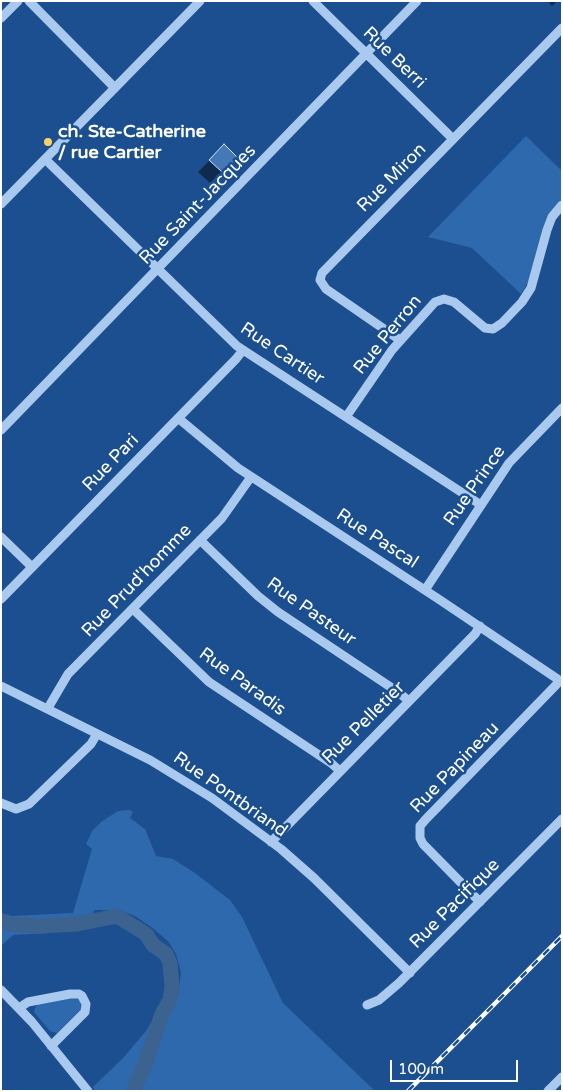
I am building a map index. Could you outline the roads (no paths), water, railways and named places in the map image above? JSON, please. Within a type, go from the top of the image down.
[{"type":"street","points":[[1,18],[18,1]]},
{"type":"street","points":[[29,1],[115,88]]},
{"type":"street","points":[[1,204],[200,1]]},
{"type":"street","name":"Rue Berri","points":[[313,1],[453,139]]},
{"type":"street","name":"Rue Saint-Jacques","points":[[1,430],[417,1]]},
{"type":"street","name":"Rue Miron","points":[[400,340],[326,289],[321,283],[320,277],[327,266],[562,28]]},
{"type":"street","name":"Rue Cartier","points":[[45,159],[243,350],[481,505]]},
{"type":"street","name":"Rue Perron","points":[[346,417],[400,340],[432,305],[441,299],[447,299],[458,304],[478,324],[485,328],[493,329],[500,325],[522,302],[531,288],[547,230],[552,218],[562,205]]},
{"type":"street","name":"Rue Pari","points":[[1,599],[243,350]]},
{"type":"street","name":"Rue Prince","points":[[425,590],[508,463],[562,408]]},
{"type":"street","name":"Rue Pascal","points":[[178,418],[251,477],[561,681]]},
{"type":"street","name":"Rue Prud'homme","points":[[48,708],[68,674],[226,514],[251,477]]},
{"type":"street","points":[[1,537],[32,567]]},
{"type":"street","name":"Rue Pasteur","points":[[200,540],[258,596],[278,612],[409,701]]},
{"type":"street","name":"Rue Paradis","points":[[132,609],[209,682],[331,763],[340,771]]},
{"type":"street","name":"Rue Pelletier","points":[[271,842],[475,634],[480,626]]},
{"type":"street","name":"Rue Papineau","points":[[480,902],[423,844],[419,834],[420,826],[561,681]]},
{"type":"street","name":"Rue Pontbriand","points":[[1,686],[150,760],[188,782],[225,807],[271,842],[322,886],[410,973]]},
{"type":"street","points":[[1,803],[16,809],[29,804],[91,744],[97,734]]},
{"type":"street","name":"Rue Pacifique","points":[[366,1005],[387,995],[562,819]]},
{"type":"street","points":[[1,990],[19,1008],[88,1091]]},
{"type":"street","points":[[19,1008],[28,1002],[45,998],[74,993],[82,996],[86,1004],[85,1012],[51,1046]]},
{"type":"street","points":[[548,1091],[562,1077]]},
{"type":"waterway","points":[[1,921],[9,924],[41,926],[77,924],[117,916],[146,934],[153,945],[166,954],[170,963],[172,986],[170,1000],[162,1014],[145,1064],[133,1091]]},
{"type":"railway","points":[[408,1091],[562,936]]},
{"type":"place","name":"ch. Ste-Catherine / rue Cartier","points":[[48,142]]}]
